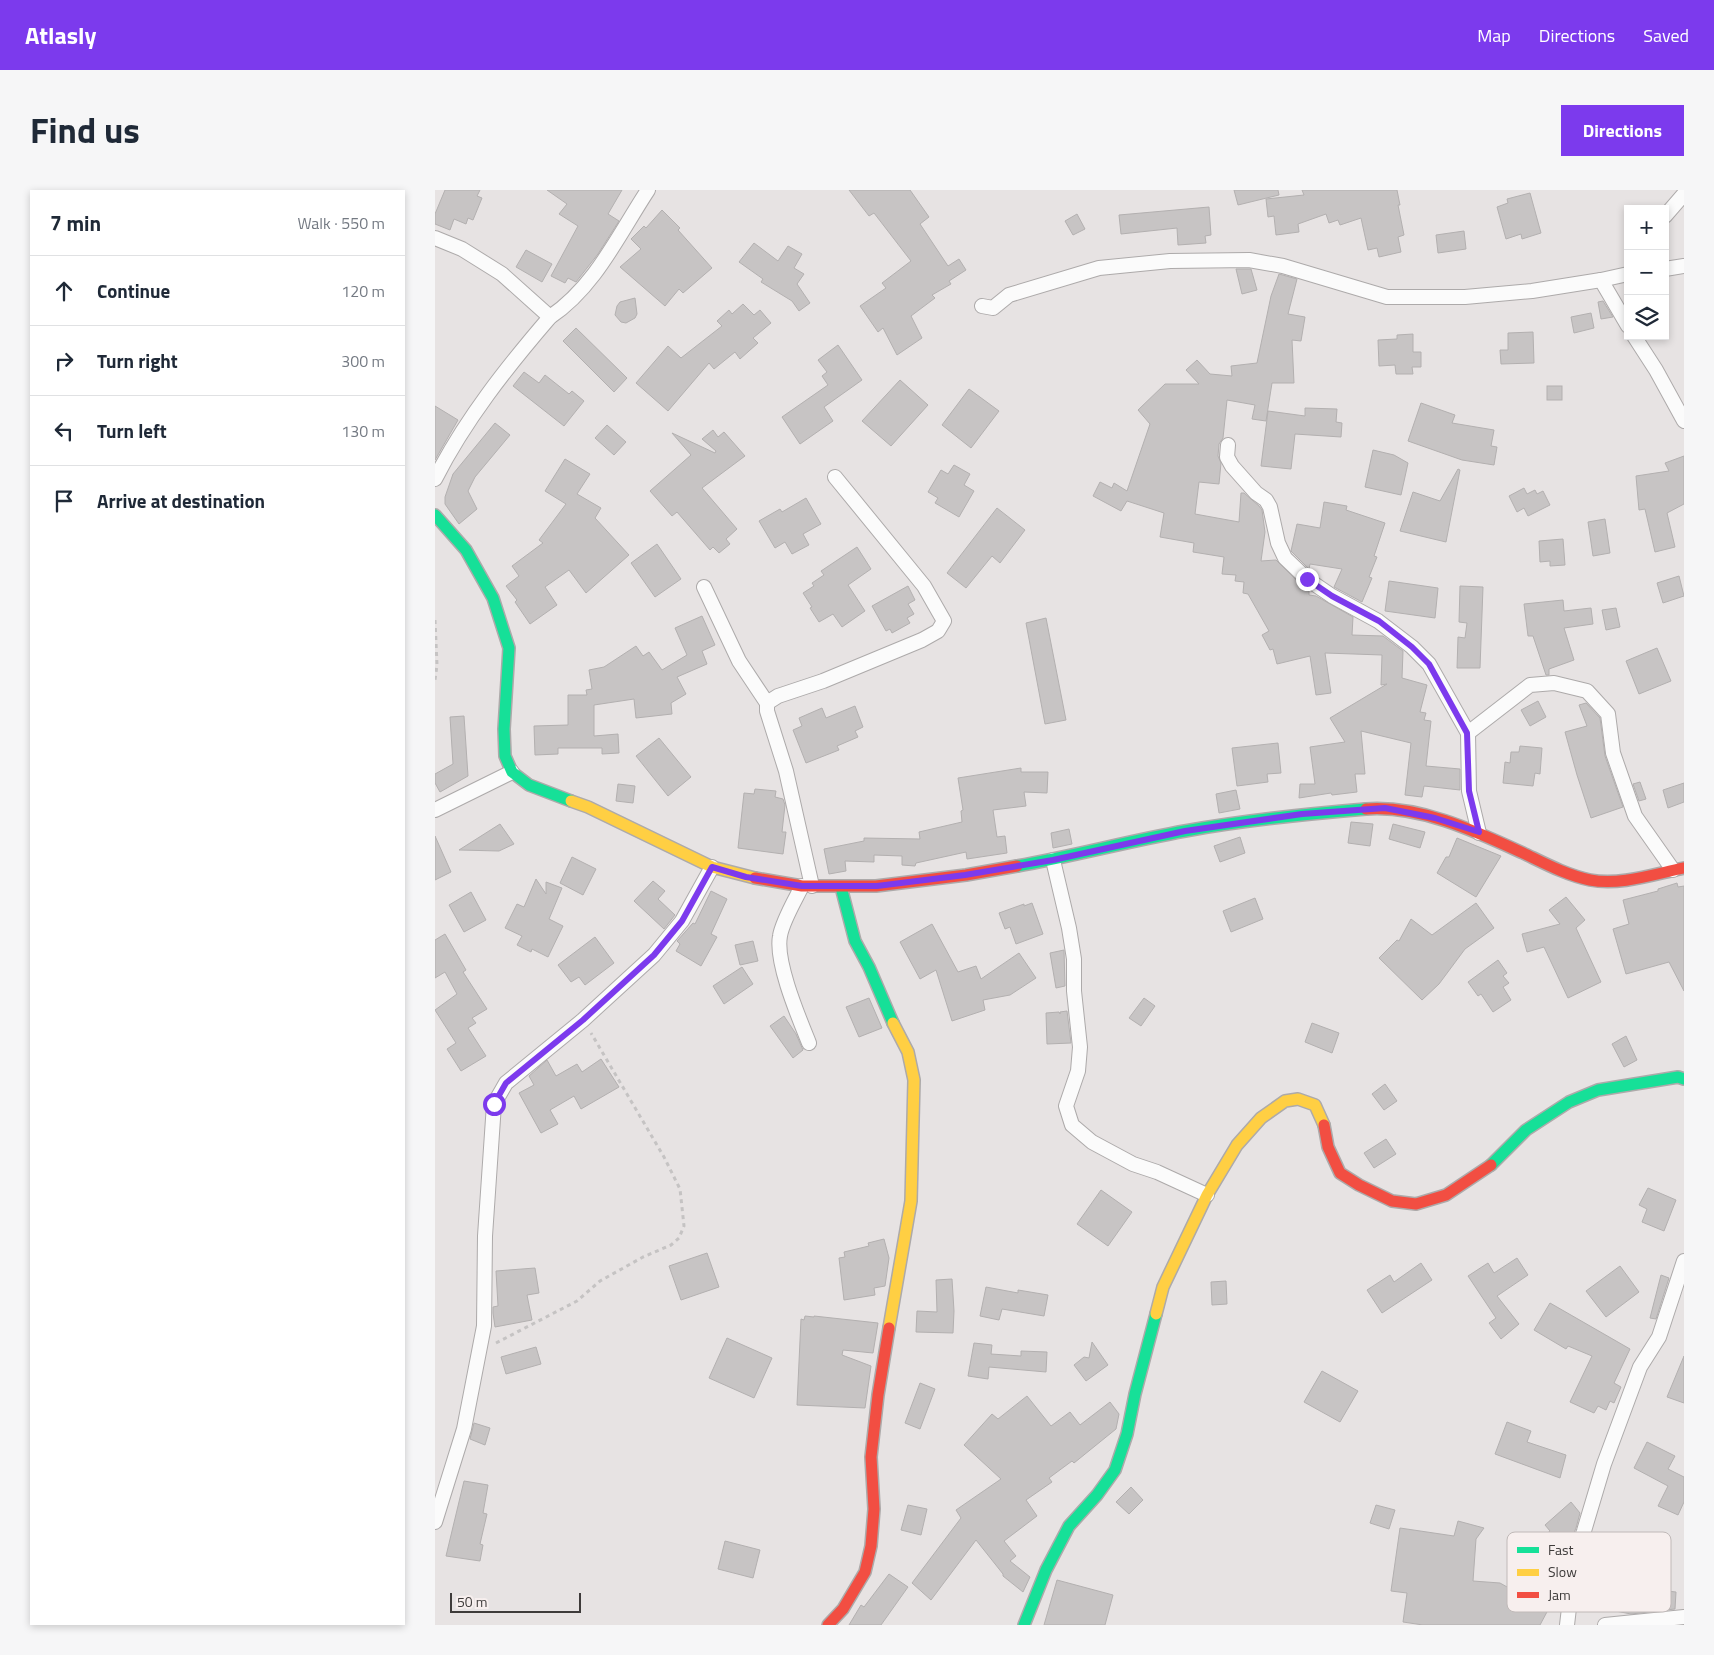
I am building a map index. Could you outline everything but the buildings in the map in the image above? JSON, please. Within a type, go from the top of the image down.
[{"type":"street","points":[[435,478],[454,444],[488,394],[550,317],[559,311],[587,282],[621,234],[648,190]]},
{"type":"street","points":[[1669,211],[1684,194]]},
{"type":"street","points":[[435,238],[462,250],[502,274],[550,317]]},
{"type":"street","points":[[982,306],[993,308],[1009,295],[1099,268],[1170,261],[1249,260],[1283,266],[1387,297],[1465,297],[1532,291],[1601,280],[1624,273]]},
{"type":"street","points":[[1669,268],[1684,266]]},
{"type":"street","points":[[1601,280],[1624,319]]},
{"type":"street","points":[[1637,340],[1684,420]]},
{"type":"street","points":[[1228,445],[1227,457],[1232,466],[1271,507],[1278,543],[1285,558],[1307,579],[1332,596],[1379,621],[1412,647],[1429,664],[1467,733],[1469,791],[1479,832]]},
{"type":"street","points":[[767,703],[777,696],[823,681],[923,640],[938,631],[944,621],[924,586],[835,477]]},
{"type":"street","points":[[435,515],[466,550],[493,598],[509,648],[504,729],[505,756],[512,772],[529,785],[588,807],[712,867],[746,877],[807,886],[877,886],[965,875],[1053,860],[1185,831],[1302,814],[1385,808],[1435,818],[1479,832],[1557,869],[1591,880],[1622,880],[1678,869],[1635,816],[1613,753],[1608,714],[1587,691],[1554,683],[1530,686],[1467,733]]},
{"type":"street","points":[[704,587],[739,661],[767,703],[767,711],[786,771],[807,886],[789,911],[780,936],[781,960],[788,986],[809,1043]]},
{"type":"street","points":[[435,810],[512,772]]},
{"type":"street","points":[[1053,860],[1065,909],[1074,959],[1077,1026],[1080,1047],[1078,1071],[1065,1106],[1072,1125],[1093,1142],[1133,1164],[1157,1172],[1207,1195]]},
{"type":"street","points":[[435,1522],[464,1429],[484,1326],[485,1236],[494,1104],[506,1083],[583,1020],[659,948],[682,921],[712,867]]},
{"type":"street","points":[[828,1625],[843,1609],[865,1572],[871,1546],[874,1509],[871,1457],[880,1386],[911,1201],[914,1080],[908,1052],[887,1012],[869,967],[855,941],[841,887]]},
{"type":"street","points":[[1025,1625],[1046,1570],[1069,1526],[1097,1495],[1115,1470],[1127,1434],[1135,1394],[1163,1287],[1207,1195],[1237,1145],[1261,1118],[1285,1101],[1297,1099],[1315,1105],[1324,1124],[1328,1147],[1340,1173],[1359,1185],[1392,1201],[1416,1204],[1446,1195],[1491,1165],[1527,1130],[1569,1102],[1598,1090],[1678,1077],[1684,1078]]},
{"type":"street","points":[[1585,1532],[1604,1464],[1639,1367],[1659,1337],[1684,1261]]},
{"type":"street","points":[[1567,1625],[1569,1612]]},
{"type":"street","points":[[1605,1625],[1684,1617]]},
{"type":"path","points":[[435,620],[437,665],[435,680]]},
{"type":"path","points":[[479,1352],[549,1317],[577,1301],[600,1281],[643,1257],[671,1245],[679,1238],[684,1226],[679,1189],[676,1181],[583,1020]]},
{"type":"traffic: fast","points":[[435,515],[466,550],[493,598],[509,648],[504,729],[505,756],[512,772],[529,785],[571,801]]},
{"type":"traffic: fast","points":[[1017,866],[1208,827],[1366,809]]},
{"type":"traffic: fast","points":[[841,887],[855,941],[869,967],[893,1023]]},
{"type":"traffic: fast","points":[[1491,1165],[1526,1130],[1569,1102],[1598,1090],[1678,1077],[1684,1079]]},
{"type":"traffic: fast","points":[[1024,1625],[1046,1570],[1069,1526],[1097,1495],[1115,1470],[1127,1434],[1135,1394],[1156,1314]]},
{"type":"traffic: slow","points":[[571,801],[588,807],[712,867],[755,878]]},
{"type":"traffic: slow","points":[[889,1328],[911,1201],[914,1080],[908,1052],[893,1023]]},
{"type":"traffic: slow","points":[[1156,1314],[1163,1287],[1207,1195],[1237,1145],[1261,1118],[1285,1101],[1298,1099],[1315,1105],[1324,1125]]},
{"type":"traffic: jam","points":[[1366,809],[1407,811],[1447,821],[1486,836],[1564,872],[1590,880],[1613,882],[1684,868]]},
{"type":"traffic: jam","points":[[755,878],[802,886],[876,886],[966,875],[1017,866]]},
{"type":"traffic: jam","points":[[1324,1125],[1328,1147],[1340,1173],[1359,1185],[1392,1201],[1416,1204],[1446,1195],[1491,1165]]},
{"type":"traffic: jam","points":[[828,1625],[843,1609],[865,1572],[871,1546],[874,1509],[871,1457],[878,1395],[889,1328]]},
{"type":"route","points":[[494,1104],[506,1083],[583,1020],[654,955],[682,921],[712,867],[746,877],[802,886],[877,886],[965,875],[1053,860],[1185,831],[1302,814],[1385,808],[1435,818],[1479,832],[1469,791],[1467,733],[1429,664],[1412,647],[1379,621],[1332,596],[1307,579]]}]
